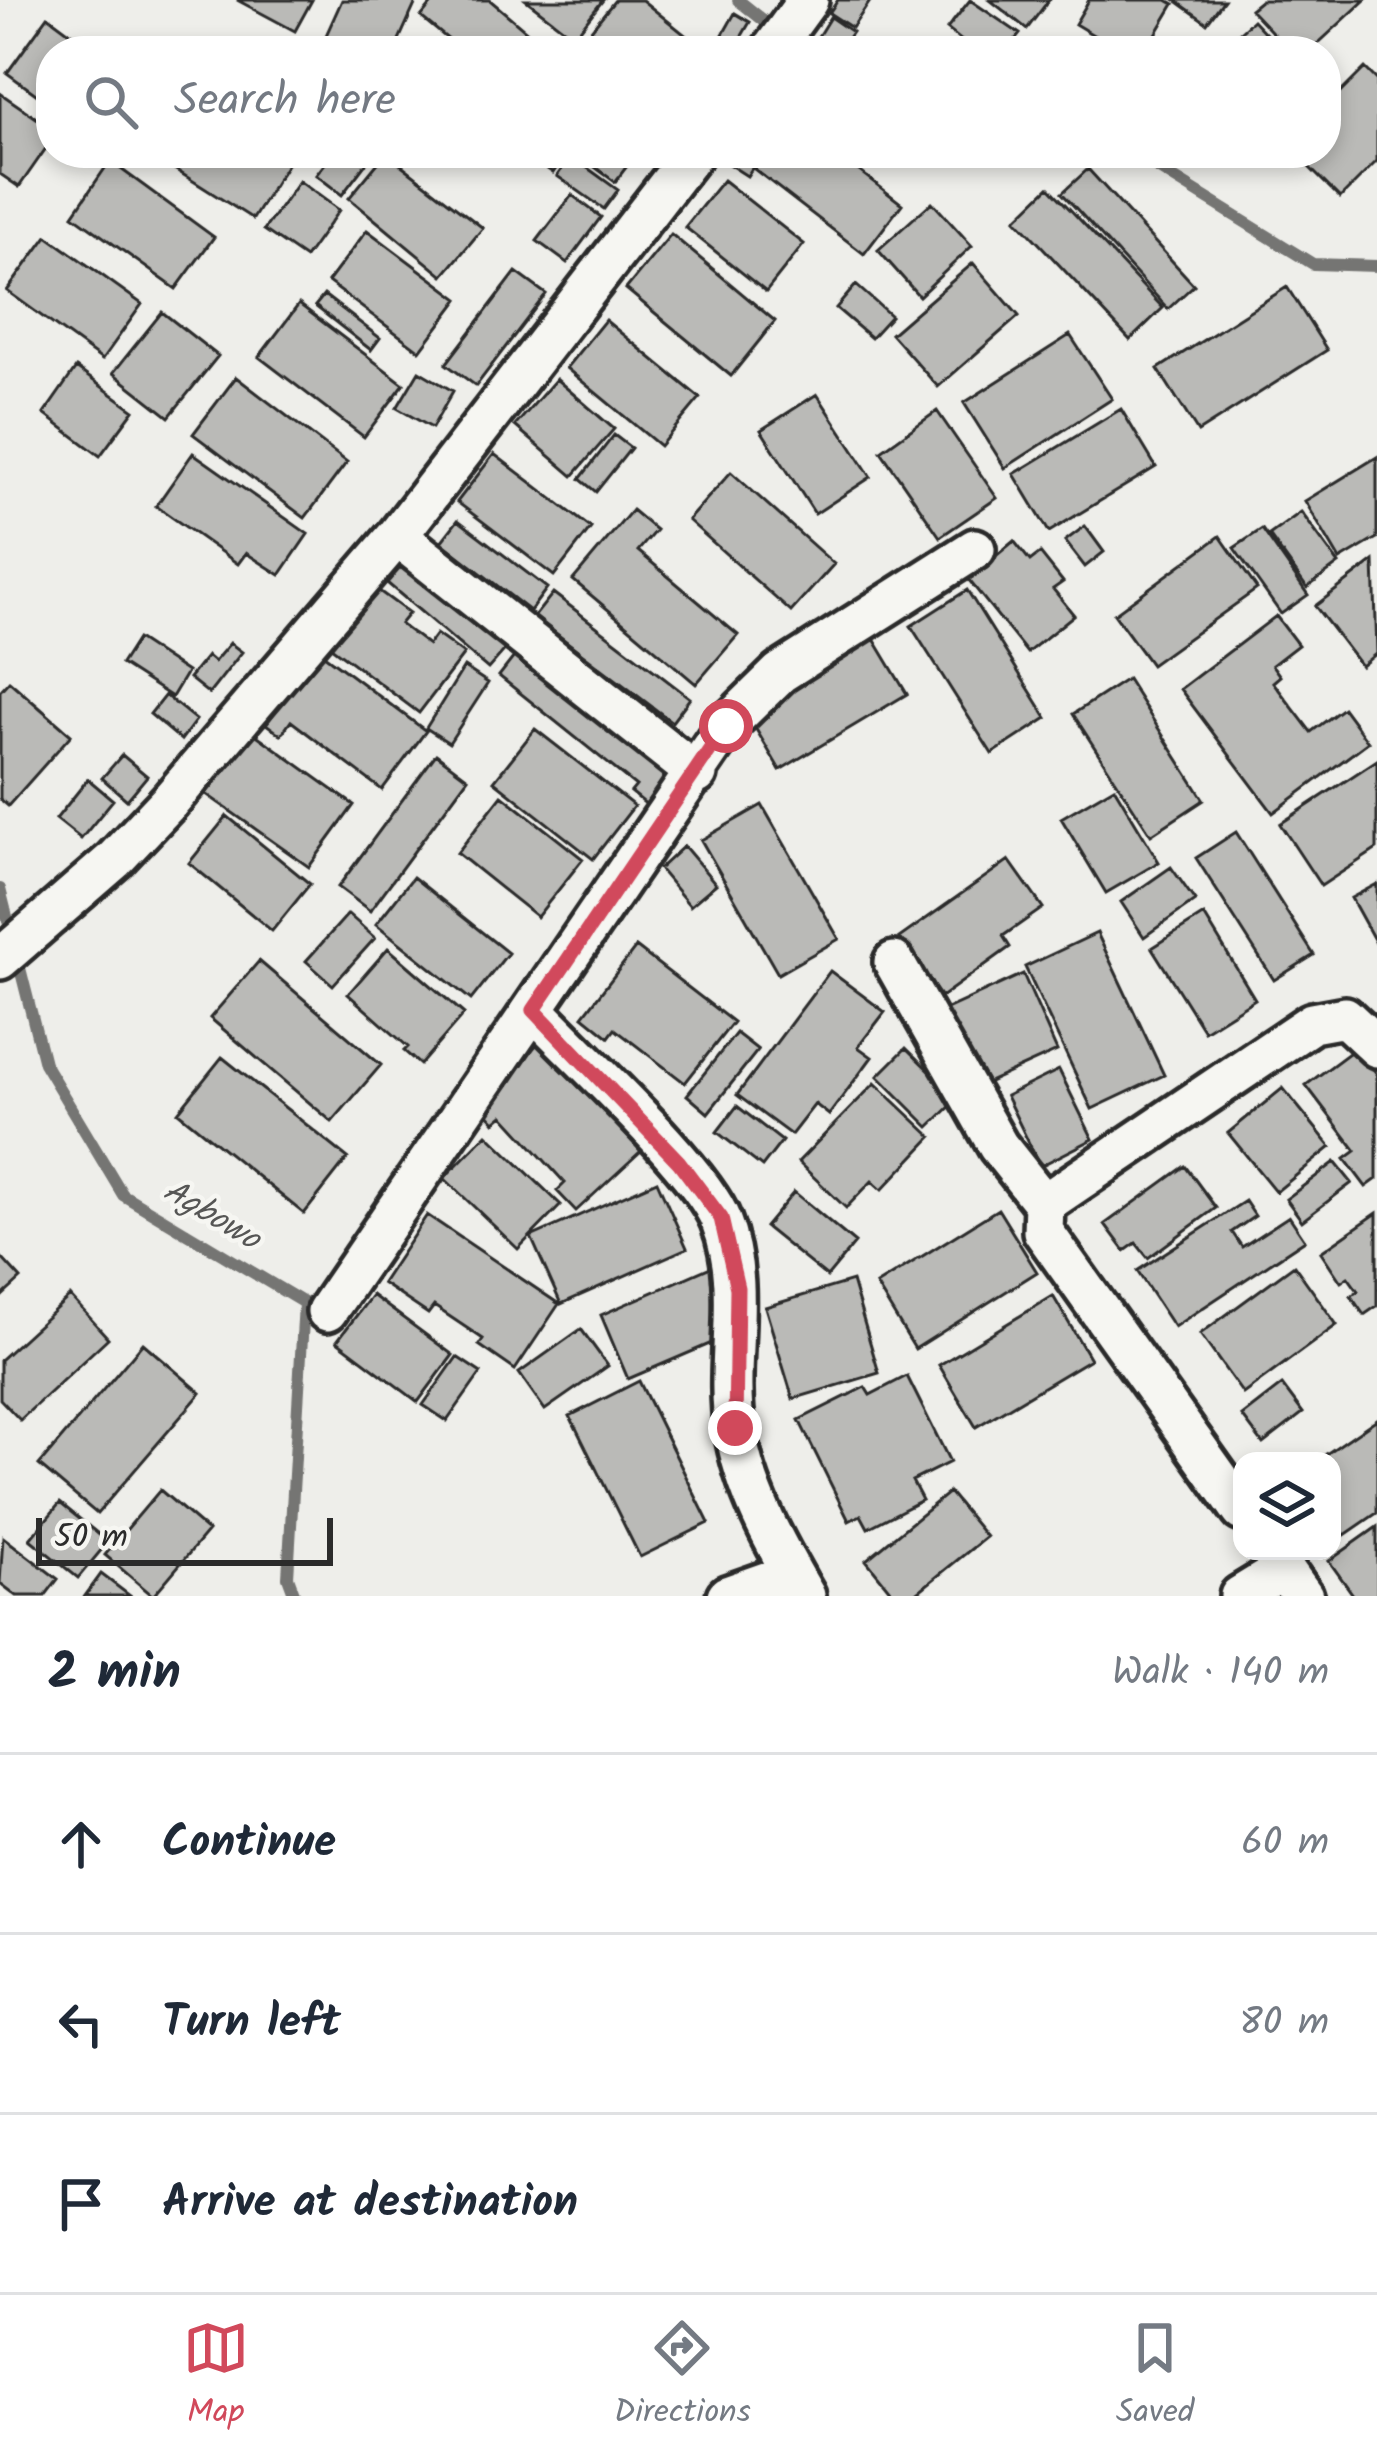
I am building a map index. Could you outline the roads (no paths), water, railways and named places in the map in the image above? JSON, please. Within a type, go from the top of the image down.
[{"type":"street","points":[[782,36],[804,5]]},
{"type":"street","points":[[0,958],[43,926],[168,803],[397,536],[681,168]]},
{"type":"street","points":[[397,536],[697,774]]},
{"type":"street","points":[[327,1311],[726,726],[755,692],[975,549]]},
{"type":"street","points":[[894,962],[998,1146],[1044,1204],[1043,1231],[1233,1498]]},
{"type":"street","points":[[534,1010],[679,1162],[721,1218],[737,1288],[735,1428],[753,1498],[798,1584],[727,1596]]},
{"type":"street","points":[[1044,1204],[1312,1024],[1345,1017],[1377,1047]]},
{"type":"street","points":[[1240,1596],[1286,1572]]},
{"type":"waterway","points":[[738,0],[783,36]]},
{"type":"waterway","points":[[1157,168],[1313,264],[1377,266]]},
{"type":"waterway","name":"Agbowo","points":[[0,889],[44,1063],[123,1195],[304,1303],[288,1577],[295,1596]]}]
